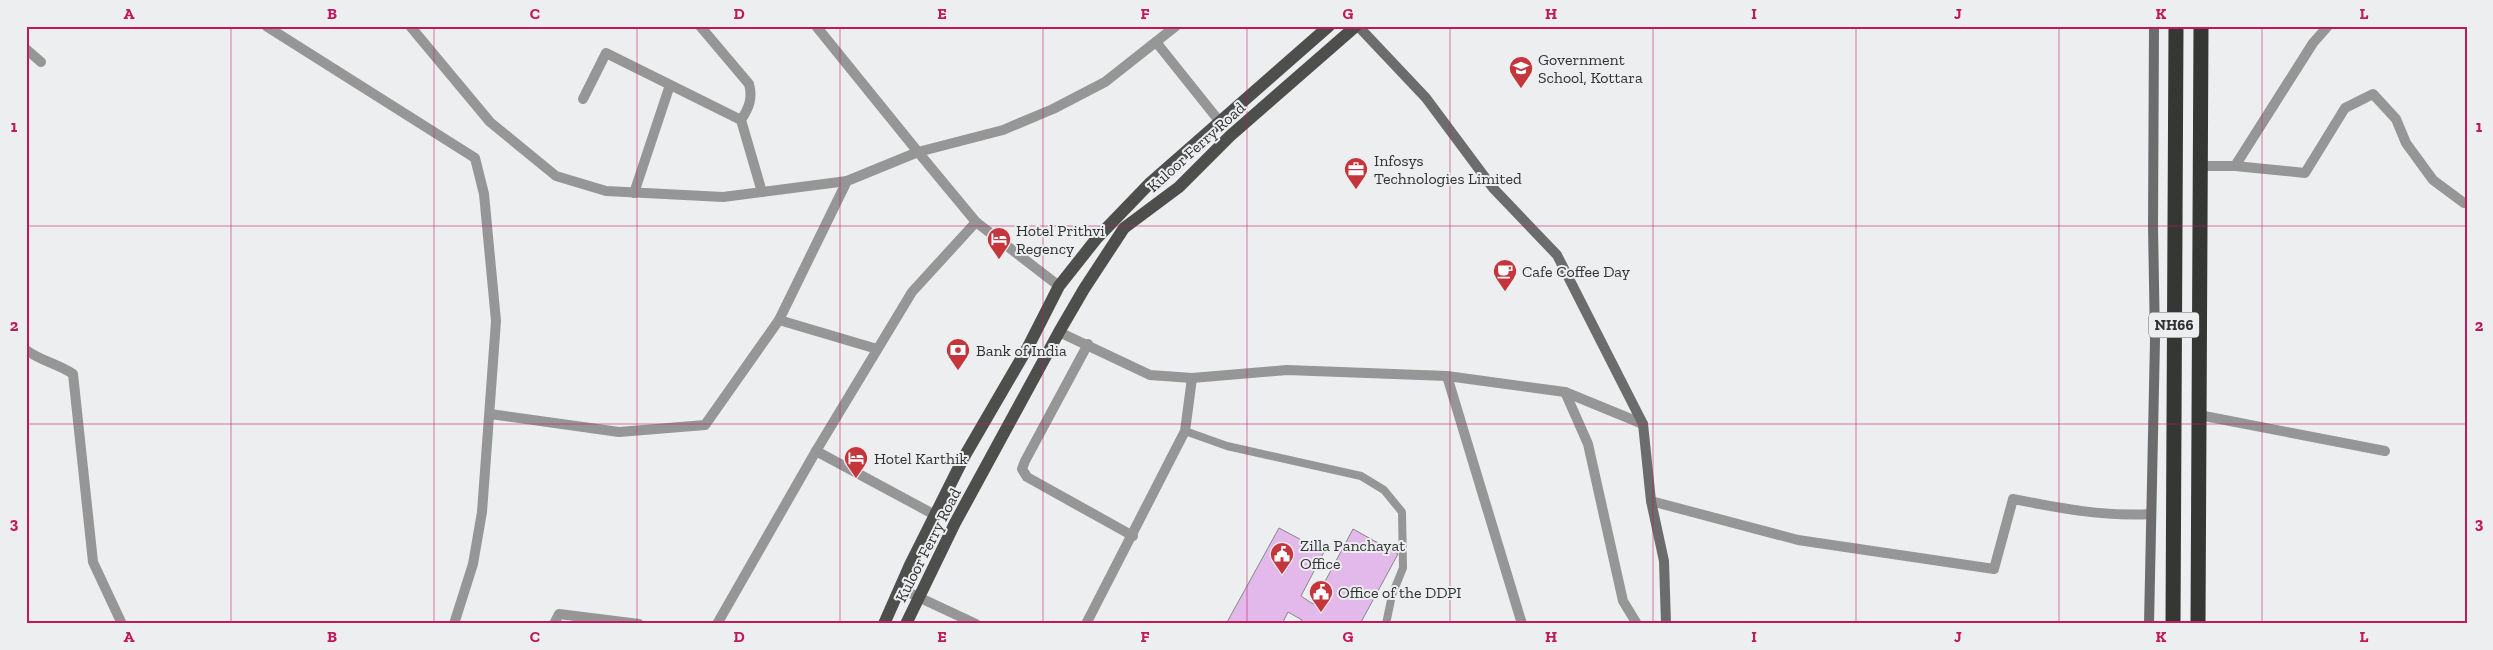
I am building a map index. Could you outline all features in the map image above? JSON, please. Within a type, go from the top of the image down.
[{"type":"highway","name":"NH66","points":[[2173,624],[2176,26]]},
{"type":"highway","name":"NH66","points":[[2198,624],[2201,26]]},
{"type":"main road","name":"Kuloor Ferry Road","points":[[884,624],[899,588],[964,457],[1028,347],[1059,286],[1097,238],[1150,182],[1329,26]]},
{"type":"main road","name":"Kuloor Ferry Road","points":[[906,624],[955,523],[1059,332],[1084,289],[1124,228],[1180,187],[1230,136],[1357,26]]},
{"type":"street","points":[[266,26],[475,158],[484,194],[496,321],[482,512],[473,564],[454,624]]},
{"type":"street","points":[[410,26],[490,122],[556,176],[606,192],[722,197],[847,181],[918,152],[1003,130],[1053,110],[1105,82],[1176,26]]},
{"type":"street","points":[[700,26],[749,84],[752,94],[749,108],[741,120]]},
{"type":"street","points":[[816,26],[976,222],[1059,286]]},
{"type":"street","points":[[1357,26],[1426,98],[1493,188],[1557,255],[1644,424],[1651,501],[1664,561],[1666,624]]},
{"type":"street","points":[[2149,624],[2155,340],[2153,226],[2154,26]]},
{"type":"street","points":[[2235,166],[2313,43],[2328,26]]},
{"type":"street","points":[[1156,42],[1220,122]]},
{"type":"street","points":[[26,49],[41,62]]},
{"type":"street","points":[[583,99],[606,53],[741,120],[762,192]]},
{"type":"street","points":[[634,193],[670,85]]},
{"type":"street","points":[[2200,166],[2235,166],[2306,173],[2344,108],[2373,94],[2396,119],[2406,144],[2433,180],[2464,202]]},
{"type":"street","points":[[490,414],[619,432],[705,425],[779,320],[847,181]]},
{"type":"street","points":[[717,624],[816,450],[912,292],[976,222]]},
{"type":"street","points":[[779,320],[877,349]]},
{"type":"street","points":[[1059,332],[1088,344],[1150,375],[1192,378],[1287,370],[1447,376],[1565,392],[1644,424]]},
{"type":"street","points":[[1088,344],[1025,461],[1022,470],[1027,476],[1133,536]]},
{"type":"street","points":[[26,350],[37,358],[60,366],[73,374],[93,562],[122,624]]},
{"type":"street","points":[[1447,376],[1522,624]]},
{"type":"street","points":[[1086,624],[1185,432],[1192,378]]},
{"type":"street","points":[[1565,392],[1588,444],[1623,601],[1637,624]]},
{"type":"street","points":[[2199,415],[2385,451]]},
{"type":"street","points":[[816,450],[935,515]]},
{"type":"street","points":[[1651,501],[1798,540],[1994,569],[2013,499],[2066,509],[2124,516],[2151,514]]},
{"type":"street","points":[[899,588],[976,624]]},
{"type":"street","points":[[554,624],[558,614],[639,624]]},
{"type":"lane","points":[[1185,432],[1228,446],[1361,476],[1384,490],[1402,512],[1403,568],[1392,595],[1386,624]]},
{"type":"building","name":"Zilla Panchayat Office","points":[[1279,528],[1324,552],[1301,596],[1313,604],[1353,529],[1398,554],[1360,624],[1301,624],[1302,620],[1288,612],[1282,624],[1226,624]]},
{"type":"place","name":"Government School, Kottara","points":[[1521,89]]},
{"type":"place","name":"Infosys Technologies Limited","points":[[1356,190]]},
{"type":"place","name":"Hotel Prithvi Regency","points":[[999,260]]},
{"type":"place","name":"Cafe Coffee Day","points":[[1505,292]]},
{"type":"place","name":"Bank of India","points":[[958,371]]},
{"type":"place","name":"Hotel Karthik","points":[[856,479]]},
{"type":"place","name":"Zilla Panchayat Office","points":[[1282,575]]},
{"type":"place","name":"Office of the DDPI","points":[[1321,613]]}]
